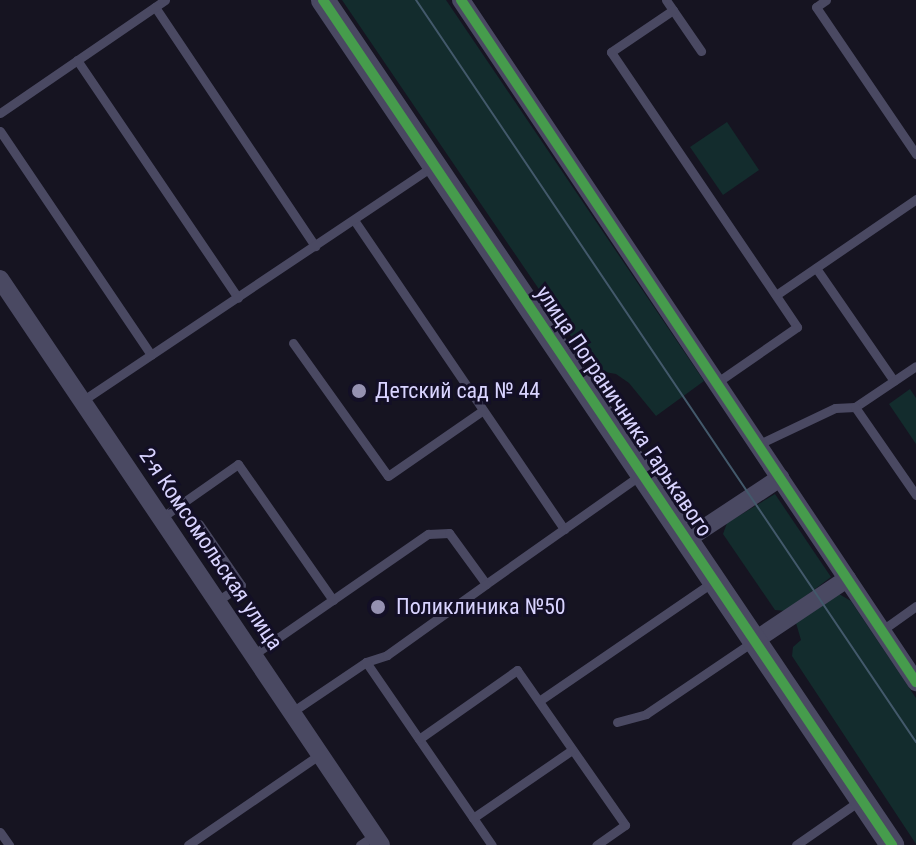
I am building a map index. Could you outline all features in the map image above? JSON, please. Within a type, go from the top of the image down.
[{"type":"street","name":"улица Пограничника Гарькавого","points":[[323,0],[892,845]]},
{"type":"street","points":[[461,0],[916,682]]},
{"type":"street","name":"2-я Комсомольская улица","points":[[0,279],[292,712],[372,842]]},
{"type":"street","points":[[686,540],[780,478]]},
{"type":"street","points":[[754,641],[847,579]]},
{"type":"lane","points":[[0,113],[165,0]]},
{"type":"lane","points":[[666,0],[701,51]]},
{"type":"lane","points":[[826,0],[816,7],[916,154]]},
{"type":"lane","points":[[155,7],[315,246]]},
{"type":"lane","points":[[673,10],[611,52],[797,327],[716,383]]},
{"type":"lane","points":[[77,60],[238,298]]},
{"type":"lane","points":[[0,131],[151,355]]},
{"type":"lane","points":[[82,401],[434,165]]},
{"type":"lane","points":[[776,295],[916,199]]},
{"type":"lane","points":[[354,220],[564,529]]},
{"type":"lane","points":[[816,268],[894,381]]},
{"type":"lane","points":[[293,343],[388,476],[482,411]]},
{"type":"lane","points":[[757,445],[835,408],[855,407],[916,366]]},
{"type":"lane","points":[[855,407],[916,495]]},
{"type":"lane","points":[[161,518],[238,464],[333,600]]},
{"type":"lane","points":[[292,712],[366,662],[387,655],[642,474]]},
{"type":"lane","points":[[199,524],[241,585],[217,601]]},
{"type":"lane","points":[[253,655],[428,534],[449,533],[486,584]]},
{"type":"lane","points":[[539,701],[714,581]]},
{"type":"lane","points":[[881,631],[916,606]]},
{"type":"lane","points":[[617,722],[646,714],[754,641]]},
{"type":"lane","points":[[366,662],[492,845]]},
{"type":"lane","points":[[419,739],[517,670],[625,825],[596,845]]},
{"type":"lane","points":[[473,818],[572,750]]},
{"type":"lane","points":[[188,845],[319,755]]},
{"type":"lane","points":[[796,845],[861,799]]},
{"type":"lane","points":[[0,832],[9,845]]},
{"type":"green space","points":[[342,0],[446,0],[704,381],[656,416],[629,383],[616,374],[594,370]]},
{"type":"green space","points":[[727,122],[759,170],[723,195],[690,147]]},
{"type":"green space","points":[[910,389],[916,398],[916,444],[889,404]]},
{"type":"green space","points":[[775,494],[831,577],[786,611],[775,610],[723,534],[727,523]]},
{"type":"green space","points":[[839,594],[851,601],[916,698],[916,844],[792,656],[793,647],[801,640],[796,623]]},
{"type":"tram line","points":[[416,0],[916,742]]},
{"type":"cycle path","points":[[323,0],[892,845]]},
{"type":"cycle path","points":[[461,0],[916,682]]},
{"type":"place","name":"Детский сад № 44","points":[[359,391]]},
{"type":"place","name":"Поликлиника №50","points":[[378,607]]}]
